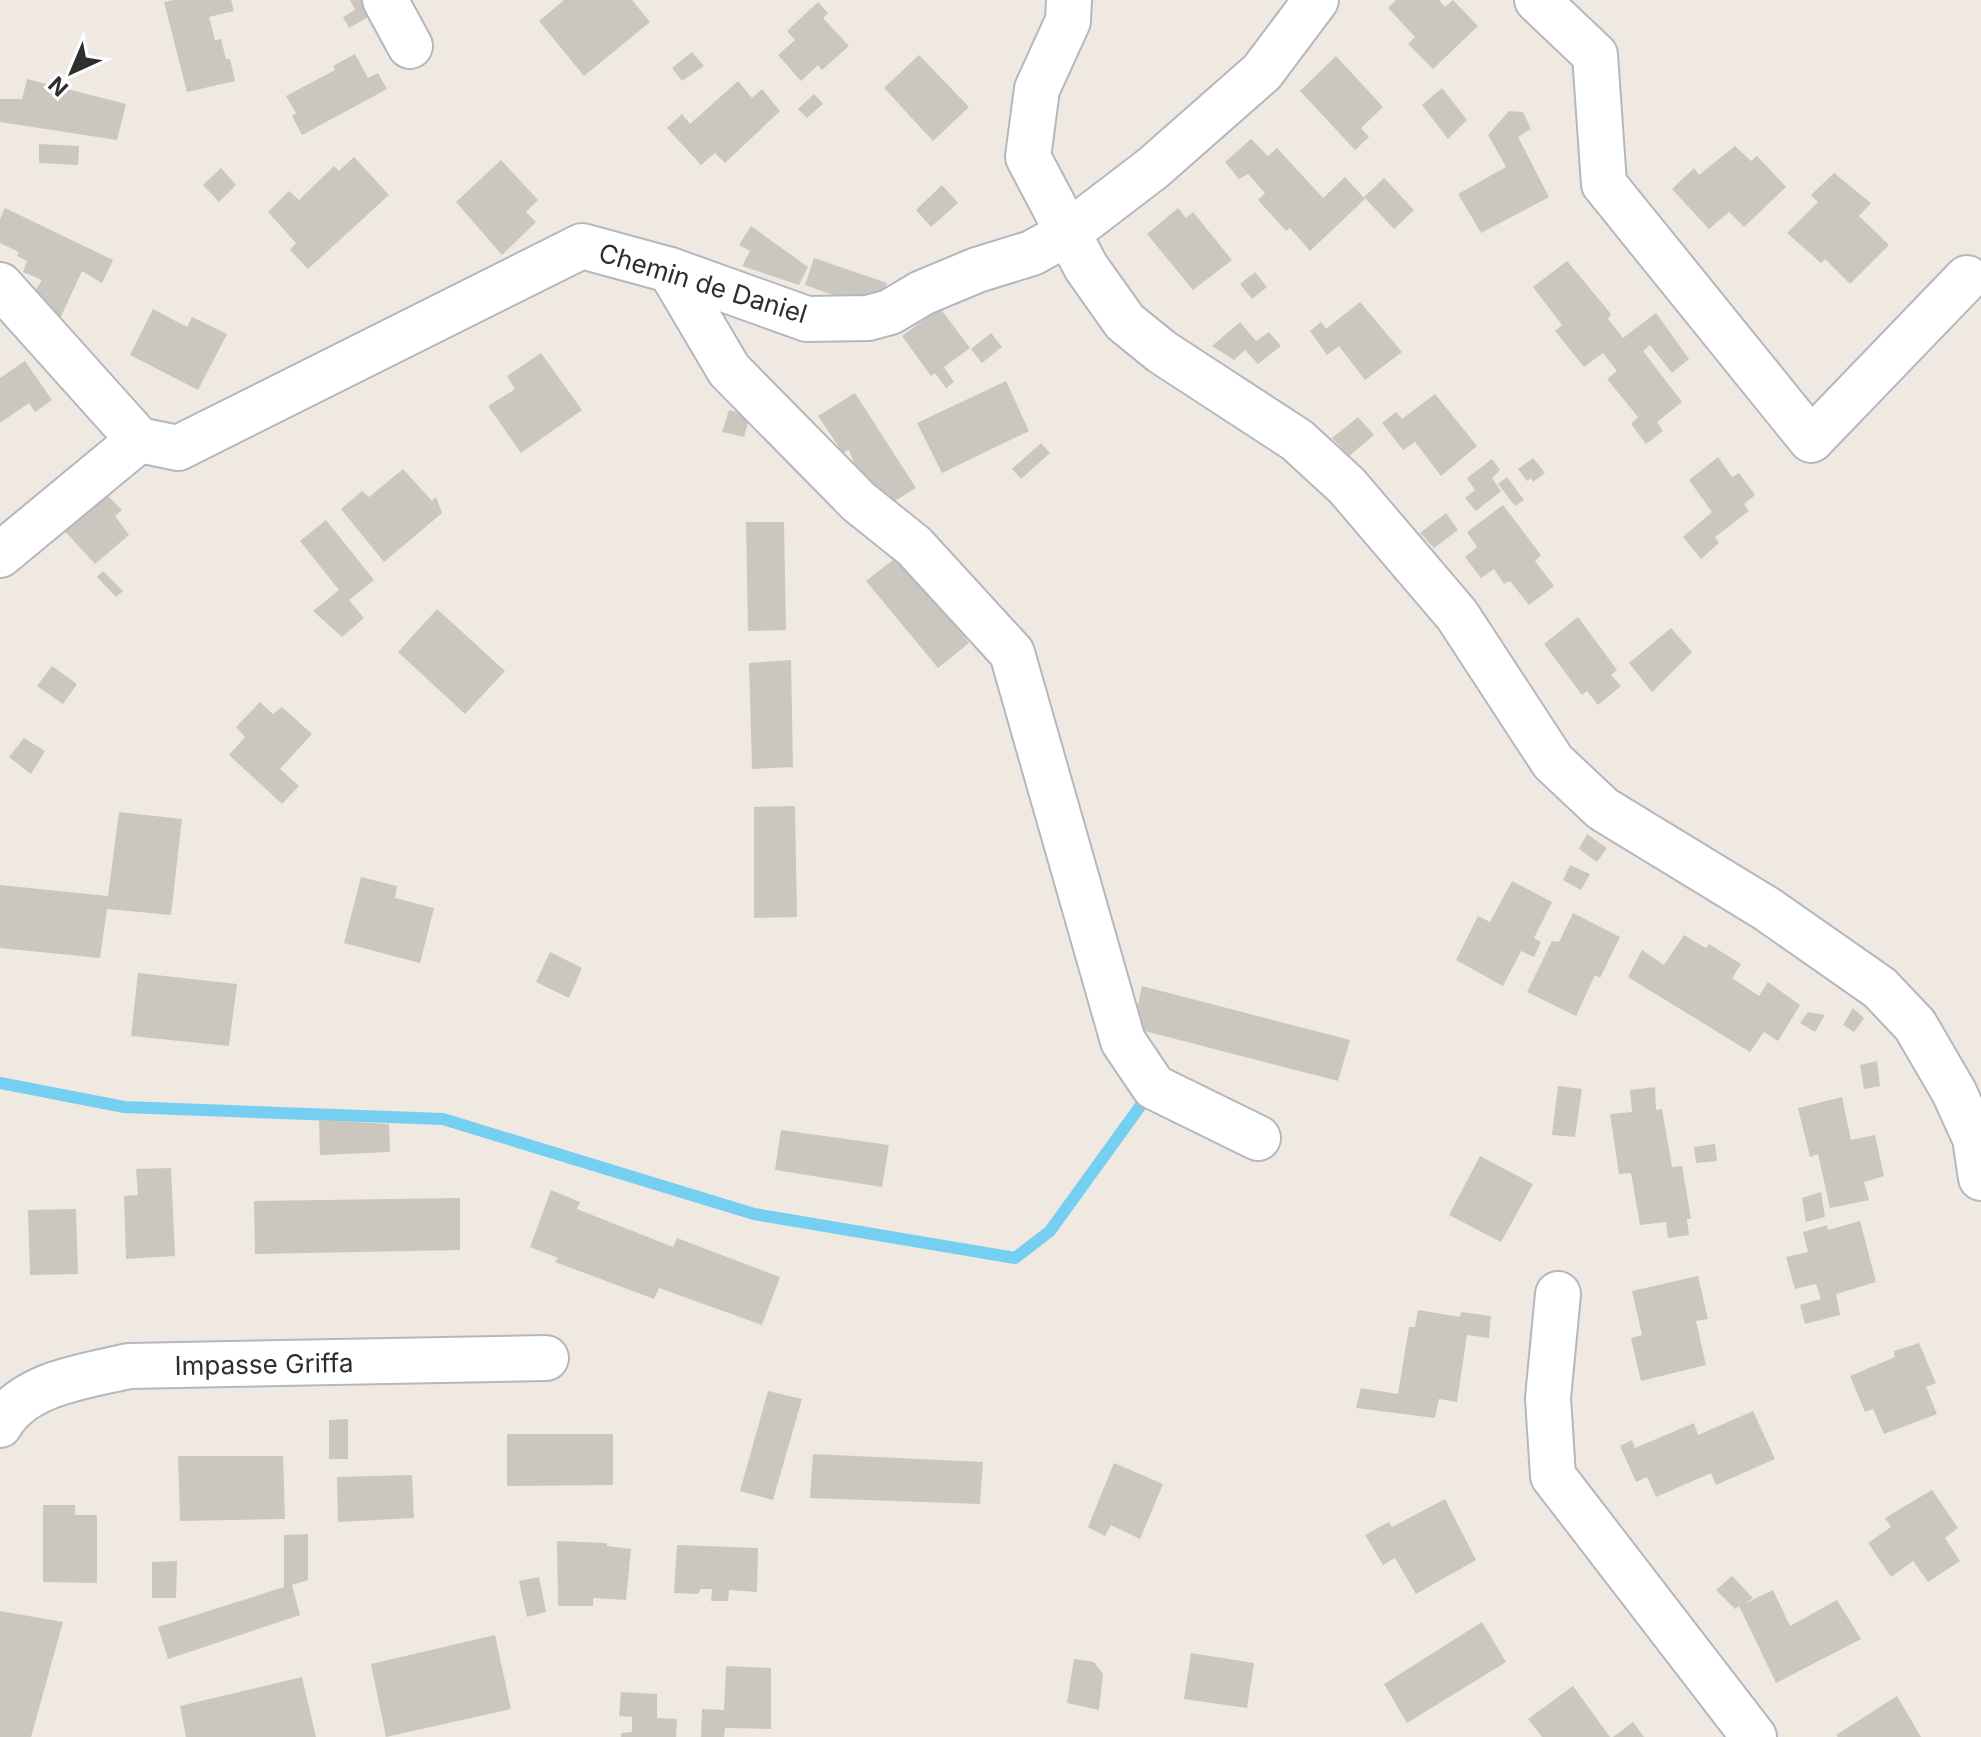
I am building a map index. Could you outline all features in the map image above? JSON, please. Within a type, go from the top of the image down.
[{"type":"street","points":[[385,0],[410,46]]},
{"type":"street","points":[[1069,0],[1068,21],[1037,89],[1028,157],[1086,267],[1125,322],[1162,352],[1297,440],[1347,486],[1457,615],[1553,762],[1603,809],[1767,909],[1880,988],[1915,1025],[1954,1092],[1975,1138],[1981,1178]]},
{"type":"street","name":"Chemin de Daniel","points":[[139,440],[178,448],[582,246],[670,270],[807,319],[868,318],[890,312],[922,293],[977,270],[1032,253],[1068,233],[1153,168],[1262,72],[1316,0]]},
{"type":"street","points":[[1537,0],[1595,55],[1604,184],[1811,440],[1967,278]]},
{"type":"street","points":[[670,270],[729,370],[859,502],[914,546],[1012,653],[1123,1041],[1154,1087],[1258,1138]]},
{"type":"street","points":[[0,285],[139,440],[0,555]]},
{"type":"street","points":[[1558,1294],[1548,1398],[1553,1476],[1754,1737]]},
{"type":"street","name":"Impasse Griffa","points":[[0,1425],[9,1409],[61,1381],[129,1366],[546,1358]]},
{"type":"building","points":[[231,0],[234,11],[209,17],[215,40],[221,39],[226,59],[230,59],[235,81],[187,92],[164,2]]},
{"type":"building","points":[[350,0],[374,0],[379,11],[349,28],[343,17],[355,10]]},
{"type":"building","points":[[564,0],[632,0],[650,22],[584,76],[539,21]]},
{"type":"building","points":[[1396,0],[1439,0],[1445,7],[1453,0],[1478,26],[1433,69],[1408,44],[1415,37],[1388,8]]},
{"type":"building","points":[[818,2],[828,13],[823,18],[849,46],[822,70],[818,65],[801,81],[778,55],[795,40],[787,31]]},
{"type":"building","points":[[692,52],[704,66],[682,81],[672,68]]},
{"type":"building","points":[[355,54],[368,78],[378,73],[387,89],[302,135],[292,116],[296,113],[286,96],[335,70],[333,66]]},
{"type":"building","points":[[919,55],[969,107],[933,141],[884,88]]},
{"type":"building","points":[[1336,56],[1383,107],[1361,128],[1369,137],[1355,150],[1300,91]]},
{"type":"building","points":[[27,79],[126,104],[117,140],[0,122],[0,99],[22,99]]},
{"type":"building","points":[[738,81],[752,98],[762,89],[780,111],[725,163],[715,153],[701,165],[667,128],[682,114],[690,124]]},
{"type":"building","points":[[1442,88],[1467,120],[1448,139],[1422,105]]},
{"type":"building","points":[[814,94],[823,104],[807,118],[798,109]]},
{"type":"building","points":[[1509,111],[1523,112],[1531,129],[1518,137],[1549,197],[1481,233],[1458,194],[1506,167],[1488,135]]},
{"type":"building","points":[[1251,139],[1268,156],[1277,148],[1323,198],[1345,177],[1365,199],[1310,251],[1290,228],[1286,231],[1258,200],[1265,193],[1248,174],[1239,179],[1225,162]]},
{"type":"building","points":[[39,144],[79,146],[78,165],[39,163]]},
{"type":"building","points":[[1735,146],[1751,161],[1757,156],[1786,187],[1744,227],[1729,212],[1709,229],[1672,189],[1694,168],[1699,175]]},
{"type":"building","points":[[354,157],[389,195],[308,269],[290,250],[296,243],[268,212],[289,191],[299,200],[334,166],[339,171]]},
{"type":"building","points":[[501,160],[538,200],[526,212],[536,222],[502,255],[456,202]]},
{"type":"building","points":[[221,168],[236,185],[219,202],[203,185]]},
{"type":"building","points":[[1834,173],[1871,203],[1859,216],[1889,245],[1850,284],[1825,259],[1821,263],[1787,233],[1818,202],[1811,195]]},
{"type":"building","points":[[1384,178],[1414,210],[1394,229],[1364,197]]},
{"type":"building","points":[[942,185],[958,203],[931,227],[916,210]]},
{"type":"building","points":[[5,208],[113,260],[102,283],[82,271],[57,325],[33,294],[42,280],[23,272],[27,261],[17,256],[19,252],[0,243],[0,219]]},
{"type":"building","points":[[1178,208],[1186,218],[1193,212],[1232,260],[1193,290],[1147,234]]},
{"type":"building","points":[[751,226],[808,267],[799,285],[742,266],[750,251],[739,245]]},
{"type":"building","points":[[814,258],[887,283],[878,305],[864,306],[805,285]]},
{"type":"building","points":[[1567,261],[1611,314],[1608,319],[1623,338],[1656,313],[1689,359],[1672,373],[1650,345],[1643,351],[1682,402],[1657,422],[1663,431],[1646,444],[1631,424],[1638,417],[1607,379],[1617,371],[1603,353],[1584,367],[1555,331],[1562,325],[1533,287]]},
{"type":"building","points":[[1255,272],[1267,287],[1252,299],[1240,284]]},
{"type":"building","points":[[1360,302],[1402,352],[1365,380],[1339,346],[1327,355],[1310,331],[1321,322],[1326,329]]},
{"type":"building","points":[[940,308],[970,348],[944,367],[954,382],[946,388],[935,373],[931,376],[902,336]]},
{"type":"building","points":[[153,309],[187,327],[192,317],[227,334],[198,390],[130,355]]},
{"type":"building","points":[[1240,322],[1256,341],[1269,332],[1281,346],[1258,364],[1245,350],[1234,360],[1212,346]]},
{"type":"building","points":[[991,333],[1002,347],[982,363],[971,349]]},
{"type":"building","points":[[541,353],[582,410],[521,453],[488,406],[515,389],[507,376]]},
{"type":"building","points":[[25,361],[52,400],[35,412],[29,403],[0,423],[0,378]]},
{"type":"building","points":[[1006,381],[1029,431],[942,473],[917,423]]},
{"type":"building","points":[[855,393],[916,488],[883,508],[856,469],[849,450],[843,453],[818,416]]},
{"type":"building","points":[[1435,394],[1477,446],[1441,476],[1415,442],[1403,450],[1382,423],[1396,412],[1402,419]]},
{"type":"building","points":[[729,410],[750,416],[744,437],[722,432]]},
{"type":"building","points":[[1358,417],[1374,435],[1349,456],[1332,438]]},
{"type":"building","points":[[1041,443],[1050,453],[1021,479],[1012,469]]},
{"type":"building","points":[[1718,457],[1732,477],[1739,473],[1755,495],[1744,504],[1749,511],[1715,537],[1719,543],[1701,559],[1683,537],[1712,512],[1689,480]]},
{"type":"building","points":[[1533,458],[1545,473],[1533,482],[1531,478],[1527,481],[1518,469]]},
{"type":"building","points":[[1492,459],[1500,470],[1492,478],[1501,491],[1476,511],[1465,498],[1475,490],[1467,478]]},
{"type":"building","points":[[403,469],[432,501],[436,497],[442,513],[384,562],[341,509],[362,491],[369,497]]},
{"type":"building","points":[[1507,477],[1524,500],[1515,506],[1498,484]]},
{"type":"building","points":[[105,493],[122,510],[115,516],[129,535],[95,564],[62,528]]},
{"type":"building","points":[[1503,505],[1541,555],[1535,561],[1554,586],[1529,605],[1510,581],[1504,584],[1494,569],[1481,578],[1465,557],[1477,547],[1467,532]]},
{"type":"building","points":[[1446,513],[1458,530],[1434,548],[1420,533]]},
{"type":"building","points":[[326,520],[374,580],[349,600],[364,618],[342,637],[313,611],[339,590],[300,541]]},
{"type":"building","points":[[746,522],[784,522],[786,630],[748,631]]},
{"type":"building","points":[[898,556],[969,643],[938,668],[866,581]]},
{"type":"building","points":[[103,571],[123,591],[116,597],[97,577]]},
{"type":"building","points":[[437,609],[505,671],[465,714],[398,652]]},
{"type":"building","points":[[1578,617],[1617,670],[1611,675],[1621,686],[1598,705],[1587,691],[1582,695],[1544,644]]},
{"type":"building","points":[[1671,628],[1692,652],[1652,692],[1629,663]]},
{"type":"building","points":[[791,660],[793,767],[752,769],[749,663]]},
{"type":"building","points":[[52,666],[77,684],[63,704],[37,686]]},
{"type":"building","points":[[260,702],[273,714],[282,707],[312,734],[280,769],[299,786],[282,804],[229,755],[245,737],[236,727]]},
{"type":"building","points":[[24,738],[45,751],[31,774],[9,757]]},
{"type":"building","points":[[795,806],[797,917],[754,918],[754,807]]},
{"type":"building","points":[[119,812],[182,819],[171,915],[107,909],[100,958],[0,948],[0,885],[108,896]]},
{"type":"building","points":[[1587,834],[1607,848],[1597,862],[1579,849]]},
{"type":"building","points":[[1570,865],[1590,874],[1581,890],[1563,880]]},
{"type":"building","points":[[361,877],[397,886],[395,898],[434,908],[420,963],[344,943]]},
{"type":"building","points":[[1512,881],[1552,902],[1534,938],[1541,942],[1534,957],[1521,951],[1503,986],[1456,960],[1478,916],[1490,922]]},
{"type":"building","points":[[1573,913],[1620,937],[1600,978],[1595,975],[1576,1016],[1527,992],[1552,941],[1559,942]]},
{"type":"building","points":[[1684,935],[1706,948],[1709,944],[1741,964],[1732,978],[1759,996],[1768,982],[1800,1005],[1778,1041],[1764,1032],[1750,1052],[1628,977],[1642,950],[1664,965]]},
{"type":"building","points":[[550,952],[582,968],[569,998],[536,982]]},
{"type":"building","points":[[138,973],[237,984],[229,1046],[131,1036]]},
{"type":"building","points":[[1142,986],[1350,1040],[1338,1081],[1133,1028]]},
{"type":"building","points":[[1853,1008],[1864,1018],[1854,1032],[1843,1025]]},
{"type":"building","points":[[1808,1012],[1825,1015],[1815,1032],[1800,1023]]},
{"type":"building","points":[[1877,1061],[1880,1086],[1864,1089],[1860,1065]]},
{"type":"building","points":[[1558,1086],[1582,1089],[1575,1137],[1552,1135]]},
{"type":"building","points":[[1655,1087],[1656,1110],[1662,1109],[1672,1167],[1682,1166],[1691,1219],[1687,1219],[1689,1235],[1668,1238],[1666,1222],[1640,1225],[1631,1173],[1619,1174],[1610,1114],[1632,1112],[1630,1090]]},
{"type":"building","points":[[1842,1097],[1851,1140],[1875,1135],[1884,1176],[1864,1182],[1869,1200],[1830,1208],[1818,1154],[1810,1157],[1798,1108]]},
{"type":"building","points":[[319,1120],[389,1124],[390,1152],[320,1155]]},
{"type":"building","points":[[781,1130],[889,1145],[882,1187],[775,1170]]},
{"type":"building","points":[[1715,1144],[1717,1161],[1696,1163],[1694,1147]]},
{"type":"building","points":[[1480,1156],[1533,1184],[1501,1242],[1449,1215]]},
{"type":"building","points":[[171,1168],[175,1256],[126,1259],[124,1196],[138,1195],[136,1169]]},
{"type":"building","points":[[551,1190],[580,1202],[577,1209],[673,1247],[677,1238],[780,1277],[762,1325],[659,1288],[654,1299],[555,1262],[558,1258],[530,1247]]},
{"type":"building","points":[[1821,1192],[1825,1217],[1806,1222],[1802,1198]]},
{"type":"building","points":[[460,1198],[460,1250],[255,1254],[254,1201]]},
{"type":"building","points":[[76,1209],[78,1274],[30,1275],[28,1210]]},
{"type":"building","points":[[1860,1221],[1876,1282],[1836,1294],[1840,1315],[1805,1324],[1800,1305],[1821,1299],[1816,1284],[1795,1289],[1786,1257],[1808,1252],[1803,1232],[1827,1225],[1828,1230]]},
{"type":"building","points":[[1698,1276],[1708,1319],[1696,1321],[1706,1365],[1641,1381],[1631,1338],[1642,1335],[1632,1291]]},
{"type":"building","points":[[1418,1310],[1460,1317],[1461,1312],[1491,1316],[1489,1338],[1467,1335],[1457,1402],[1439,1399],[1435,1418],[1356,1408],[1361,1388],[1398,1394],[1409,1327],[1415,1327]]},
{"type":"building","points":[[1919,1343],[1936,1383],[1926,1387],[1937,1414],[1884,1434],[1873,1409],[1865,1412],[1850,1376],[1895,1357],[1894,1351]]},
{"type":"building","points":[[768,1391],[802,1399],[773,1500],[740,1491]]},
{"type":"building","points":[[1753,1411],[1775,1459],[1716,1485],[1711,1473],[1656,1497],[1647,1477],[1636,1482],[1620,1446],[1632,1440],[1635,1448],[1694,1423],[1698,1435]]},
{"type":"building","points":[[348,1419],[348,1459],[329,1459],[329,1420]]},
{"type":"building","points":[[507,1434],[613,1434],[613,1485],[507,1486]]},
{"type":"building","points":[[813,1454],[983,1462],[980,1504],[810,1498]]},
{"type":"building","points":[[178,1456],[283,1456],[285,1519],[180,1521]]},
{"type":"building","points":[[1114,1463],[1163,1484],[1140,1539],[1111,1525],[1105,1536],[1088,1527]]},
{"type":"building","points":[[412,1475],[414,1518],[338,1522],[337,1477]]},
{"type":"building","points":[[1932,1490],[1958,1528],[1945,1538],[1960,1561],[1928,1582],[1913,1561],[1891,1577],[1868,1543],[1891,1527],[1885,1518]]},
{"type":"building","points":[[1445,1499],[1476,1560],[1416,1594],[1395,1558],[1383,1565],[1365,1535],[1389,1522],[1392,1527]]},
{"type":"building","points":[[43,1505],[75,1505],[75,1515],[97,1515],[97,1583],[43,1582]]},
{"type":"building","points":[[308,1534],[308,1580],[292,1585],[300,1615],[168,1659],[158,1627],[284,1587],[284,1535]]},
{"type":"building","points":[[557,1541],[607,1543],[607,1546],[631,1549],[626,1600],[593,1598],[593,1606],[558,1606]]},
{"type":"building","points":[[677,1545],[758,1548],[757,1592],[729,1590],[728,1601],[711,1601],[712,1589],[701,1589],[698,1594],[674,1593]]},
{"type":"building","points":[[177,1561],[176,1598],[152,1598],[152,1562]]},
{"type":"building","points":[[1732,1576],[1753,1598],[1744,1604],[1773,1590],[1790,1626],[1837,1600],[1861,1639],[1776,1683],[1739,1606],[1735,1609],[1716,1590]]},
{"type":"building","points":[[539,1577],[546,1612],[527,1617],[519,1581]]},
{"type":"building","points":[[0,1611],[63,1622],[31,1737],[0,1737]]},
{"type":"building","points":[[1482,1622],[1506,1662],[1407,1723],[1384,1684]]},
{"type":"building","points":[[495,1635],[511,1709],[386,1737],[371,1664]]},
{"type":"building","points":[[1191,1653],[1254,1663],[1247,1708],[1184,1699]]},
{"type":"building","points":[[1074,1659],[1094,1662],[1103,1674],[1099,1710],[1067,1703]]},
{"type":"building","points":[[726,1666],[771,1668],[771,1729],[725,1728],[724,1737],[701,1737],[702,1709],[724,1710]]},
{"type":"building","points":[[302,1677],[316,1737],[186,1737],[180,1706]]},
{"type":"building","points":[[1573,1686],[1610,1737],[1542,1737],[1528,1719]]},
{"type":"building","points":[[621,1692],[657,1694],[657,1718],[677,1719],[676,1737],[621,1737],[621,1733],[632,1732],[632,1717],[619,1716]]},
{"type":"building","points":[[1897,1696],[1921,1737],[1836,1735]]},
{"type":"building","points":[[1633,1722],[1644,1737],[1613,1737]]},
{"type":"waterway","points":[[0,1083],[124,1107],[443,1119],[754,1214],[1015,1258],[1050,1231],[1149,1094]]}]
